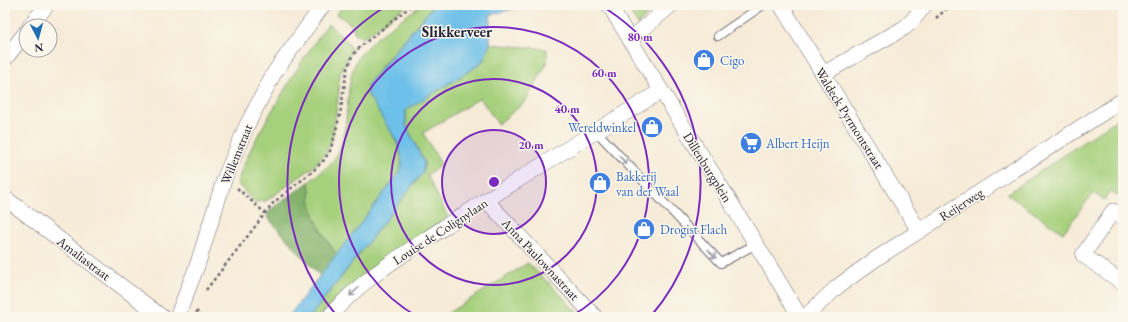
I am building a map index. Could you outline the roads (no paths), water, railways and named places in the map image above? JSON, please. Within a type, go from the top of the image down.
[{"type":"street","points":[[36,18],[47,5]]},
{"type":"street","name":"Willemstraat","points":[[177,317],[196,266],[225,177],[247,125],[274,73],[323,5]]},
{"type":"street","name":"Dillenburgplein","points":[[608,5],[800,317]]},
{"type":"street","points":[[630,40],[671,5]]},
{"type":"street","name":"Waldeck Pyrmontstraat","points":[[781,5],[919,231]]},
{"type":"street","points":[[823,74],[904,28],[925,5]]},
{"type":"street","points":[[5,59],[18,42]]},
{"type":"street","name":"Louise de Colignylaan","points":[[329,317],[354,291],[381,270],[486,200],[661,91]]},
{"type":"street","name":"Reijerweg","points":[[805,317],[837,287],[877,258],[1123,100]]},
{"type":"street","name":"Amaliastraat","points":[[5,198],[162,317]]},
{"type":"street","name":"Anna Paulownastraat","points":[[486,200],[595,317]]},
{"type":"street","points":[[1123,218],[1113,211],[1083,255],[1123,283]]},
{"type":"lane","points":[[718,36],[763,5]]},
{"type":"lane","points":[[596,131],[721,263],[756,244]]},
{"type":"water","points":[[434,5],[527,5],[490,15],[490,44],[483,61],[406,110],[406,125],[424,162],[423,172],[310,317],[288,317],[397,176],[402,165],[401,154],[396,140],[368,95],[367,85]]},
{"type":"place","name":"Cigo","points":[[704,60]]},
{"type":"place","name":"Wereldwinkel","points":[[652,127]]},
{"type":"place","name":"Albert Heijn","points":[[751,143]]},
{"type":"place","name":"Bakkerij van der Waal","points":[[600,183]]},
{"type":"place","name":"Drogist Flach","points":[[644,229]]},
{"type":"district","name":"Slikkerveer","points":[[457,32]]}]
